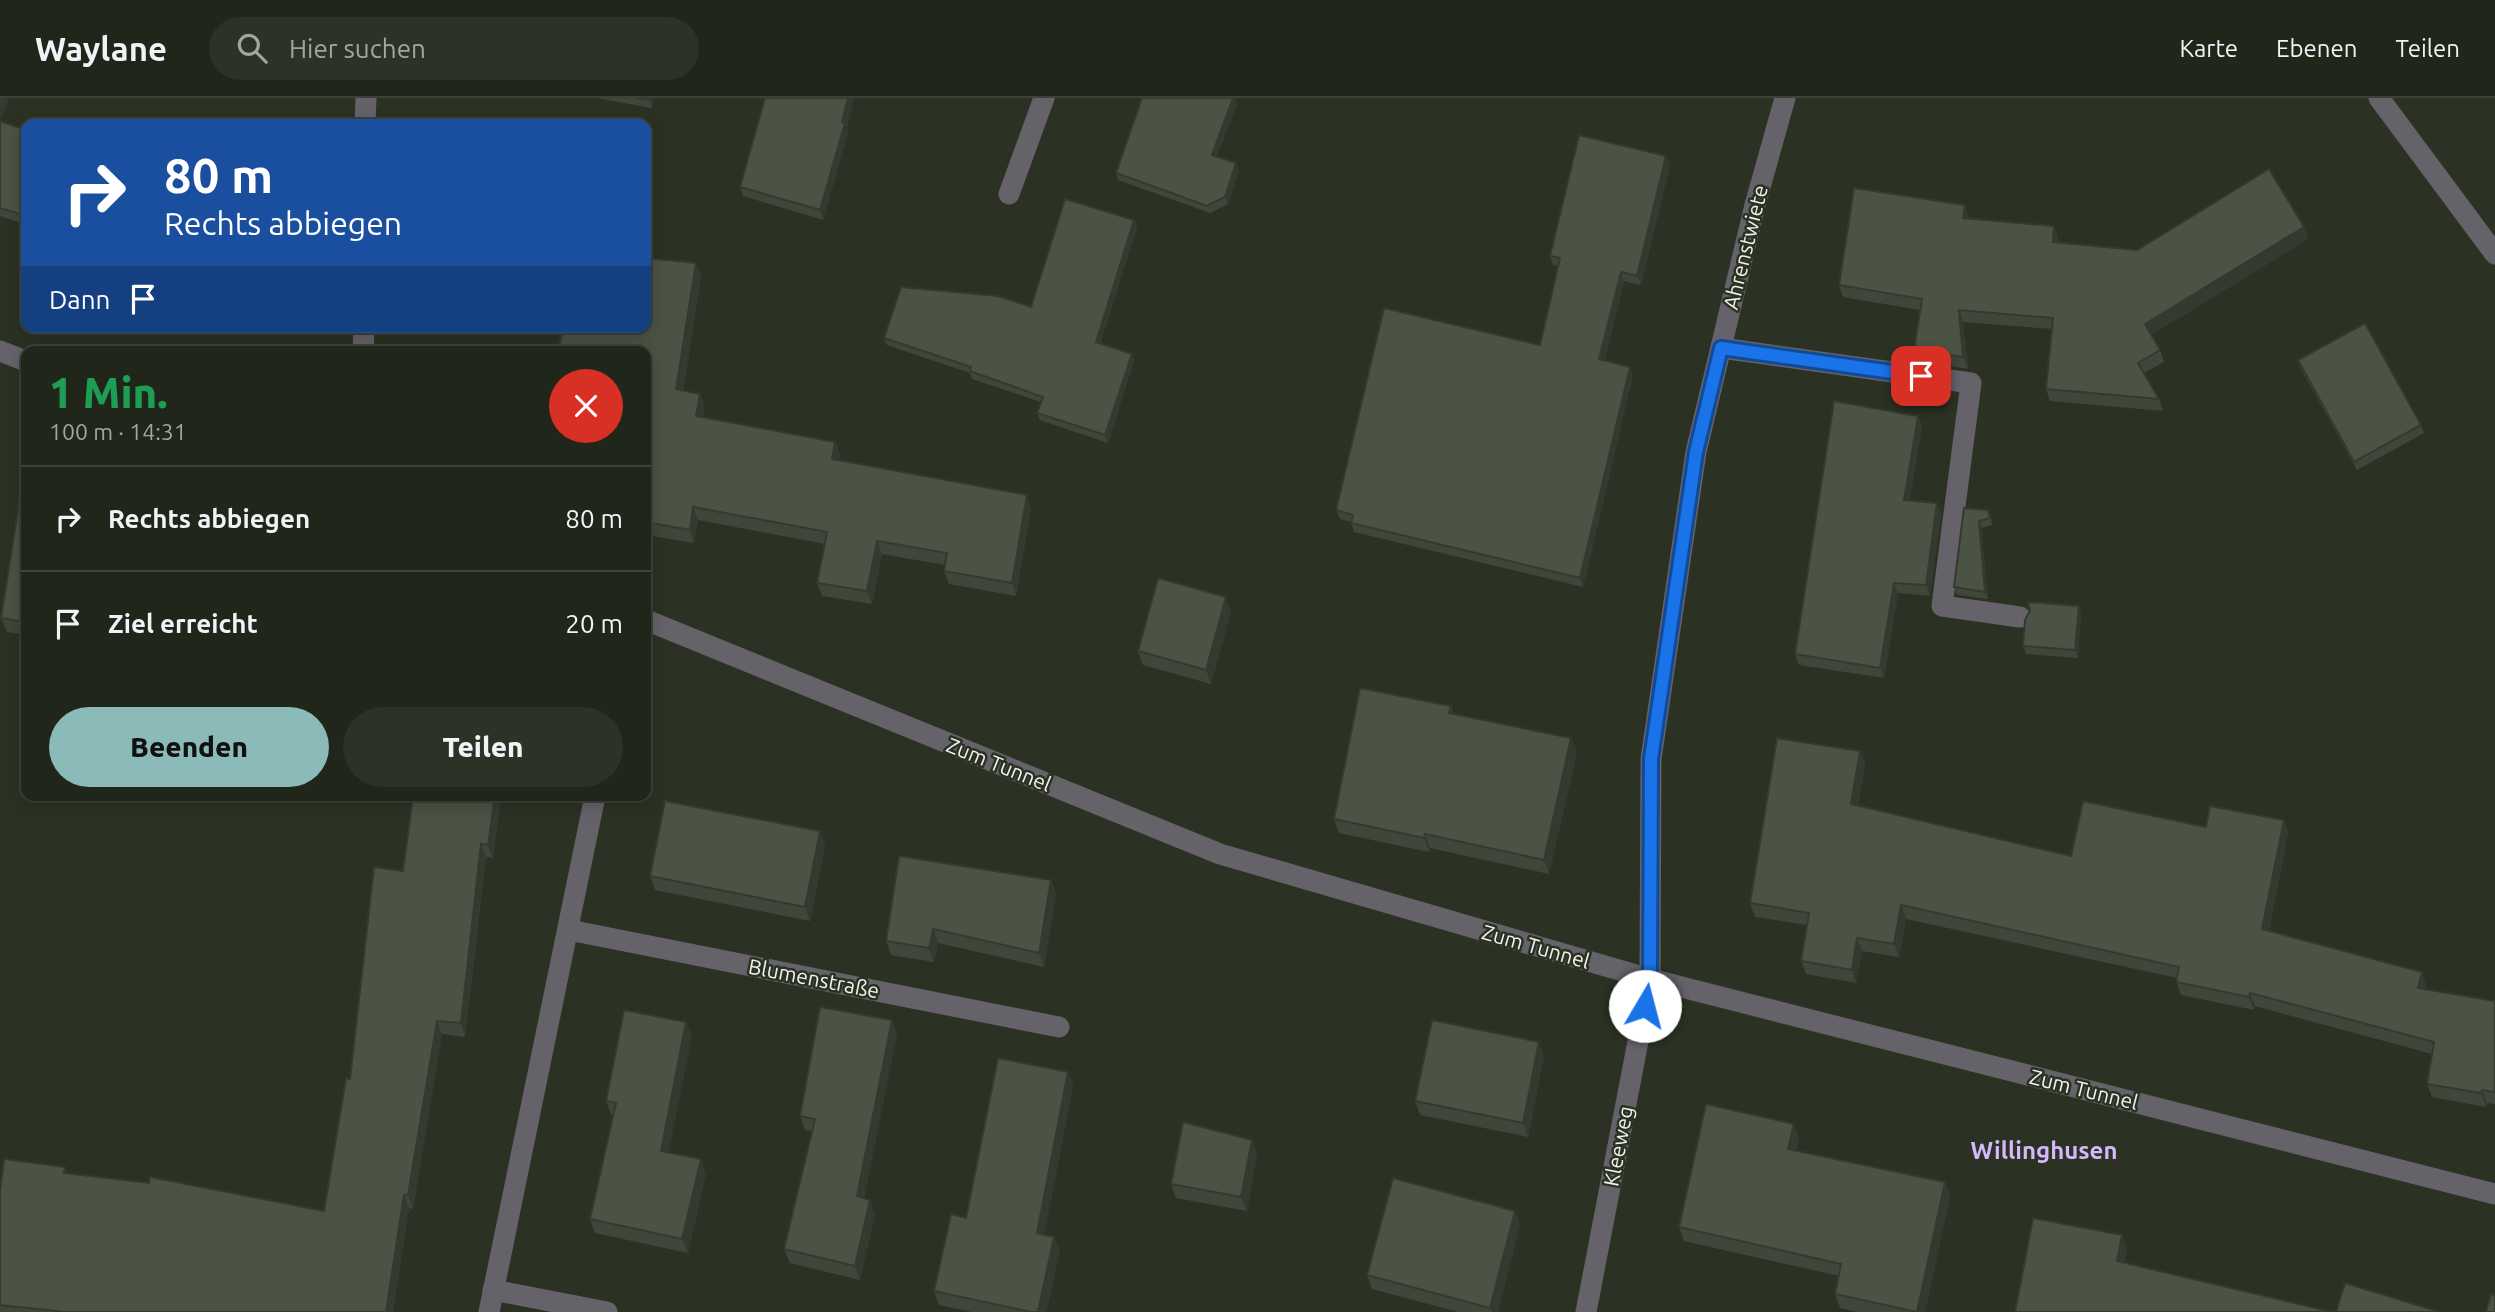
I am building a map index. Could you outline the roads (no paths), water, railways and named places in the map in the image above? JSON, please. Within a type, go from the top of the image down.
[{"type":"street","points":[[365,119],[366,98]]},
{"type":"street","points":[[1009,194],[1044,98]]},
{"type":"street","name":"Ahrenstwiete","points":[[1650,979],[1651,759],[1696,452],[1755,205],[1785,98]]},
{"type":"street","points":[[2379,98],[2495,254]]},
{"type":"street","points":[[1721,348],[1971,383],[1942,606],[2020,617]]},
{"type":"street","points":[[0,351],[21,359]]},
{"type":"street","name":"Zum Tunnel","points":[[651,622],[1220,854],[1650,979],[2495,1194]]},
{"type":"street","points":[[489,1312],[594,801]]},
{"type":"street","name":"Blumenstraße","points":[[569,930],[1059,1027]]},
{"type":"street","name":"Kleeweg","points":[[1586,1312],[1650,979]]},
{"type":"street","points":[[493,1290],[607,1312]]},
{"type":"district","name":"Willinghusen","points":[[2044,1150]]}]
